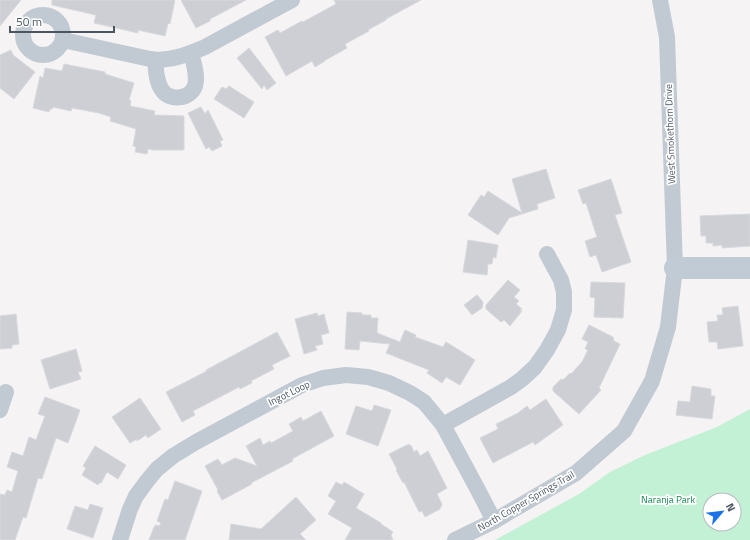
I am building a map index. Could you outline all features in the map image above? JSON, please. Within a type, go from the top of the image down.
[{"type":"street","points":[[63,40],[155,60],[176,57],[192,53],[205,47],[292,0]]},
{"type":"street","name":"West Smokethorn Drive","points":[[660,0],[667,36],[675,268]]},
{"type":"street","points":[[155,60],[158,82],[162,90],[167,96],[179,98],[191,92],[194,88],[196,79],[192,53]]},
{"type":"street","points":[[443,425],[511,387],[536,367],[547,350],[558,330],[564,310],[564,292],[561,280],[547,254]]},
{"type":"street","points":[[675,268],[750,268]]},
{"type":"street","name":"North Copper Springs Trail","points":[[455,540],[494,521],[576,473],[624,431],[652,381],[668,327],[675,268]]},
{"type":"street","name":"Ingot Loop","points":[[120,540],[136,496],[157,469],[173,456],[302,385],[323,378],[346,375],[368,377],[389,383],[410,393],[424,402],[443,425],[494,521]]},
{"type":"street","points":[[0,410],[6,392]]},
{"type":"green space","name":"Naranja Park","points":[[750,409],[750,540],[495,540],[579,494],[610,472],[645,455],[717,427]]},
{"type":"building","points":[[0,0],[21,0],[0,26]]},
{"type":"building","points":[[52,0],[175,0],[170,24],[168,23],[165,36],[138,30],[138,33],[94,23],[96,15],[52,5]]},
{"type":"building","points":[[181,0],[246,0],[196,28]]},
{"type":"building","points":[[334,0],[421,0],[345,44],[347,48],[315,67],[312,61],[286,76],[265,37],[278,30],[280,33],[302,21],[303,22],[336,4]]},
{"type":"building","points":[[249,48],[276,83],[267,90],[264,85],[262,89],[237,58]]},
{"type":"building","points":[[11,50],[13,55],[35,72],[14,99],[0,88],[0,55]]},
{"type":"building","points":[[64,64],[105,72],[105,74],[134,83],[129,100],[131,101],[130,106],[155,111],[154,115],[184,116],[184,150],[148,149],[147,154],[135,152],[136,147],[133,146],[136,129],[110,121],[111,117],[72,108],[71,111],[53,107],[49,112],[33,108],[40,76],[43,78],[45,68],[62,71]]},
{"type":"building","points":[[229,86],[254,102],[244,118],[214,99],[222,87],[226,89]]},
{"type":"building","points":[[201,107],[205,114],[208,110],[223,140],[220,141],[222,146],[212,151],[209,147],[206,149],[188,113]]},
{"type":"building","points":[[546,169],[555,198],[537,204],[538,209],[509,218],[498,235],[468,215],[481,195],[484,197],[488,191],[522,213],[512,179]]},
{"type":"building","points":[[611,179],[622,213],[615,215],[631,262],[602,272],[596,255],[590,257],[585,241],[597,237],[586,203],[583,204],[578,190]]},
{"type":"building","points":[[750,214],[750,246],[722,248],[722,245],[713,246],[713,243],[706,243],[706,236],[701,236],[700,216]]},
{"type":"building","points":[[468,240],[498,245],[496,258],[493,257],[492,264],[488,264],[487,275],[463,272]]},
{"type":"building","points":[[508,280],[520,290],[514,297],[519,301],[516,304],[522,309],[510,326],[504,320],[501,322],[486,309],[486,305]]},
{"type":"building","points":[[591,282],[625,283],[623,318],[594,317],[595,298],[590,297]]},
{"type":"building","points":[[477,295],[483,302],[482,308],[472,315],[464,305]]},
{"type":"building","points":[[738,306],[743,346],[718,349],[717,342],[709,342],[707,322],[718,321],[717,315],[723,315],[722,308]]},
{"type":"building","points":[[347,312],[362,313],[362,315],[371,315],[371,318],[378,318],[377,333],[400,342],[405,330],[416,335],[415,337],[443,347],[446,342],[475,360],[460,385],[446,377],[442,383],[427,373],[429,370],[386,353],[390,344],[360,341],[359,350],[345,349]]},
{"type":"building","points":[[317,313],[318,316],[324,314],[329,333],[321,335],[323,344],[315,346],[317,350],[304,354],[295,319]]},
{"type":"building","points":[[16,314],[19,344],[12,345],[12,348],[0,349],[0,316]]},
{"type":"building","points":[[589,325],[613,337],[614,341],[620,344],[599,388],[601,390],[579,414],[553,391],[553,387],[561,379],[563,380],[570,373],[571,374],[582,362],[588,350],[585,349],[588,342],[582,339]]},
{"type":"building","points":[[277,332],[290,356],[272,365],[274,369],[251,381],[252,383],[240,389],[239,387],[193,411],[195,415],[182,422],[166,392]]},
{"type":"building","points":[[76,349],[82,371],[78,372],[81,379],[50,389],[41,360]]},
{"type":"building","points":[[692,386],[711,389],[711,396],[715,396],[712,419],[676,415],[678,401],[690,402]]},
{"type":"building","points":[[45,397],[80,410],[68,443],[56,438],[42,479],[38,478],[26,518],[23,517],[15,540],[0,540],[0,494],[5,495],[7,490],[12,492],[18,471],[7,467],[12,452],[23,456],[29,437],[36,440],[45,416],[38,414]]},
{"type":"building","points":[[140,398],[161,429],[148,438],[146,435],[137,441],[137,439],[130,443],[112,417]]},
{"type":"building","points":[[546,399],[563,425],[535,445],[533,442],[493,463],[480,438],[498,429],[496,424],[518,413],[527,406],[530,410]]},
{"type":"building","points":[[374,405],[391,410],[378,446],[346,434],[356,406],[372,411]]},
{"type":"building","points":[[321,411],[334,436],[292,459],[293,461],[222,500],[205,466],[218,459],[222,465],[235,458],[257,466],[246,446],[260,438],[263,445],[270,441],[271,443],[293,431],[289,424],[301,417],[303,421]]},
{"type":"building","points":[[409,444],[414,452],[417,450],[420,456],[428,451],[447,488],[437,494],[442,504],[440,509],[425,517],[422,511],[419,512],[389,454]]},
{"type":"building","points":[[95,446],[126,465],[118,479],[107,472],[101,483],[98,485],[82,475],[86,468],[83,466]]},
{"type":"building","points":[[175,481],[202,491],[185,540],[149,540],[155,525],[159,526],[161,523],[157,521],[165,499],[168,500]]},
{"type":"building","points":[[336,482],[342,485],[344,482],[364,494],[356,508],[393,532],[391,535],[393,540],[345,540],[352,528],[328,514],[336,501],[328,496]]},
{"type":"building","points":[[296,497],[316,520],[300,534],[306,540],[229,540],[231,524],[261,529]]},
{"type":"building","points":[[90,504],[103,508],[93,538],[67,529],[75,506],[88,510]]}]
